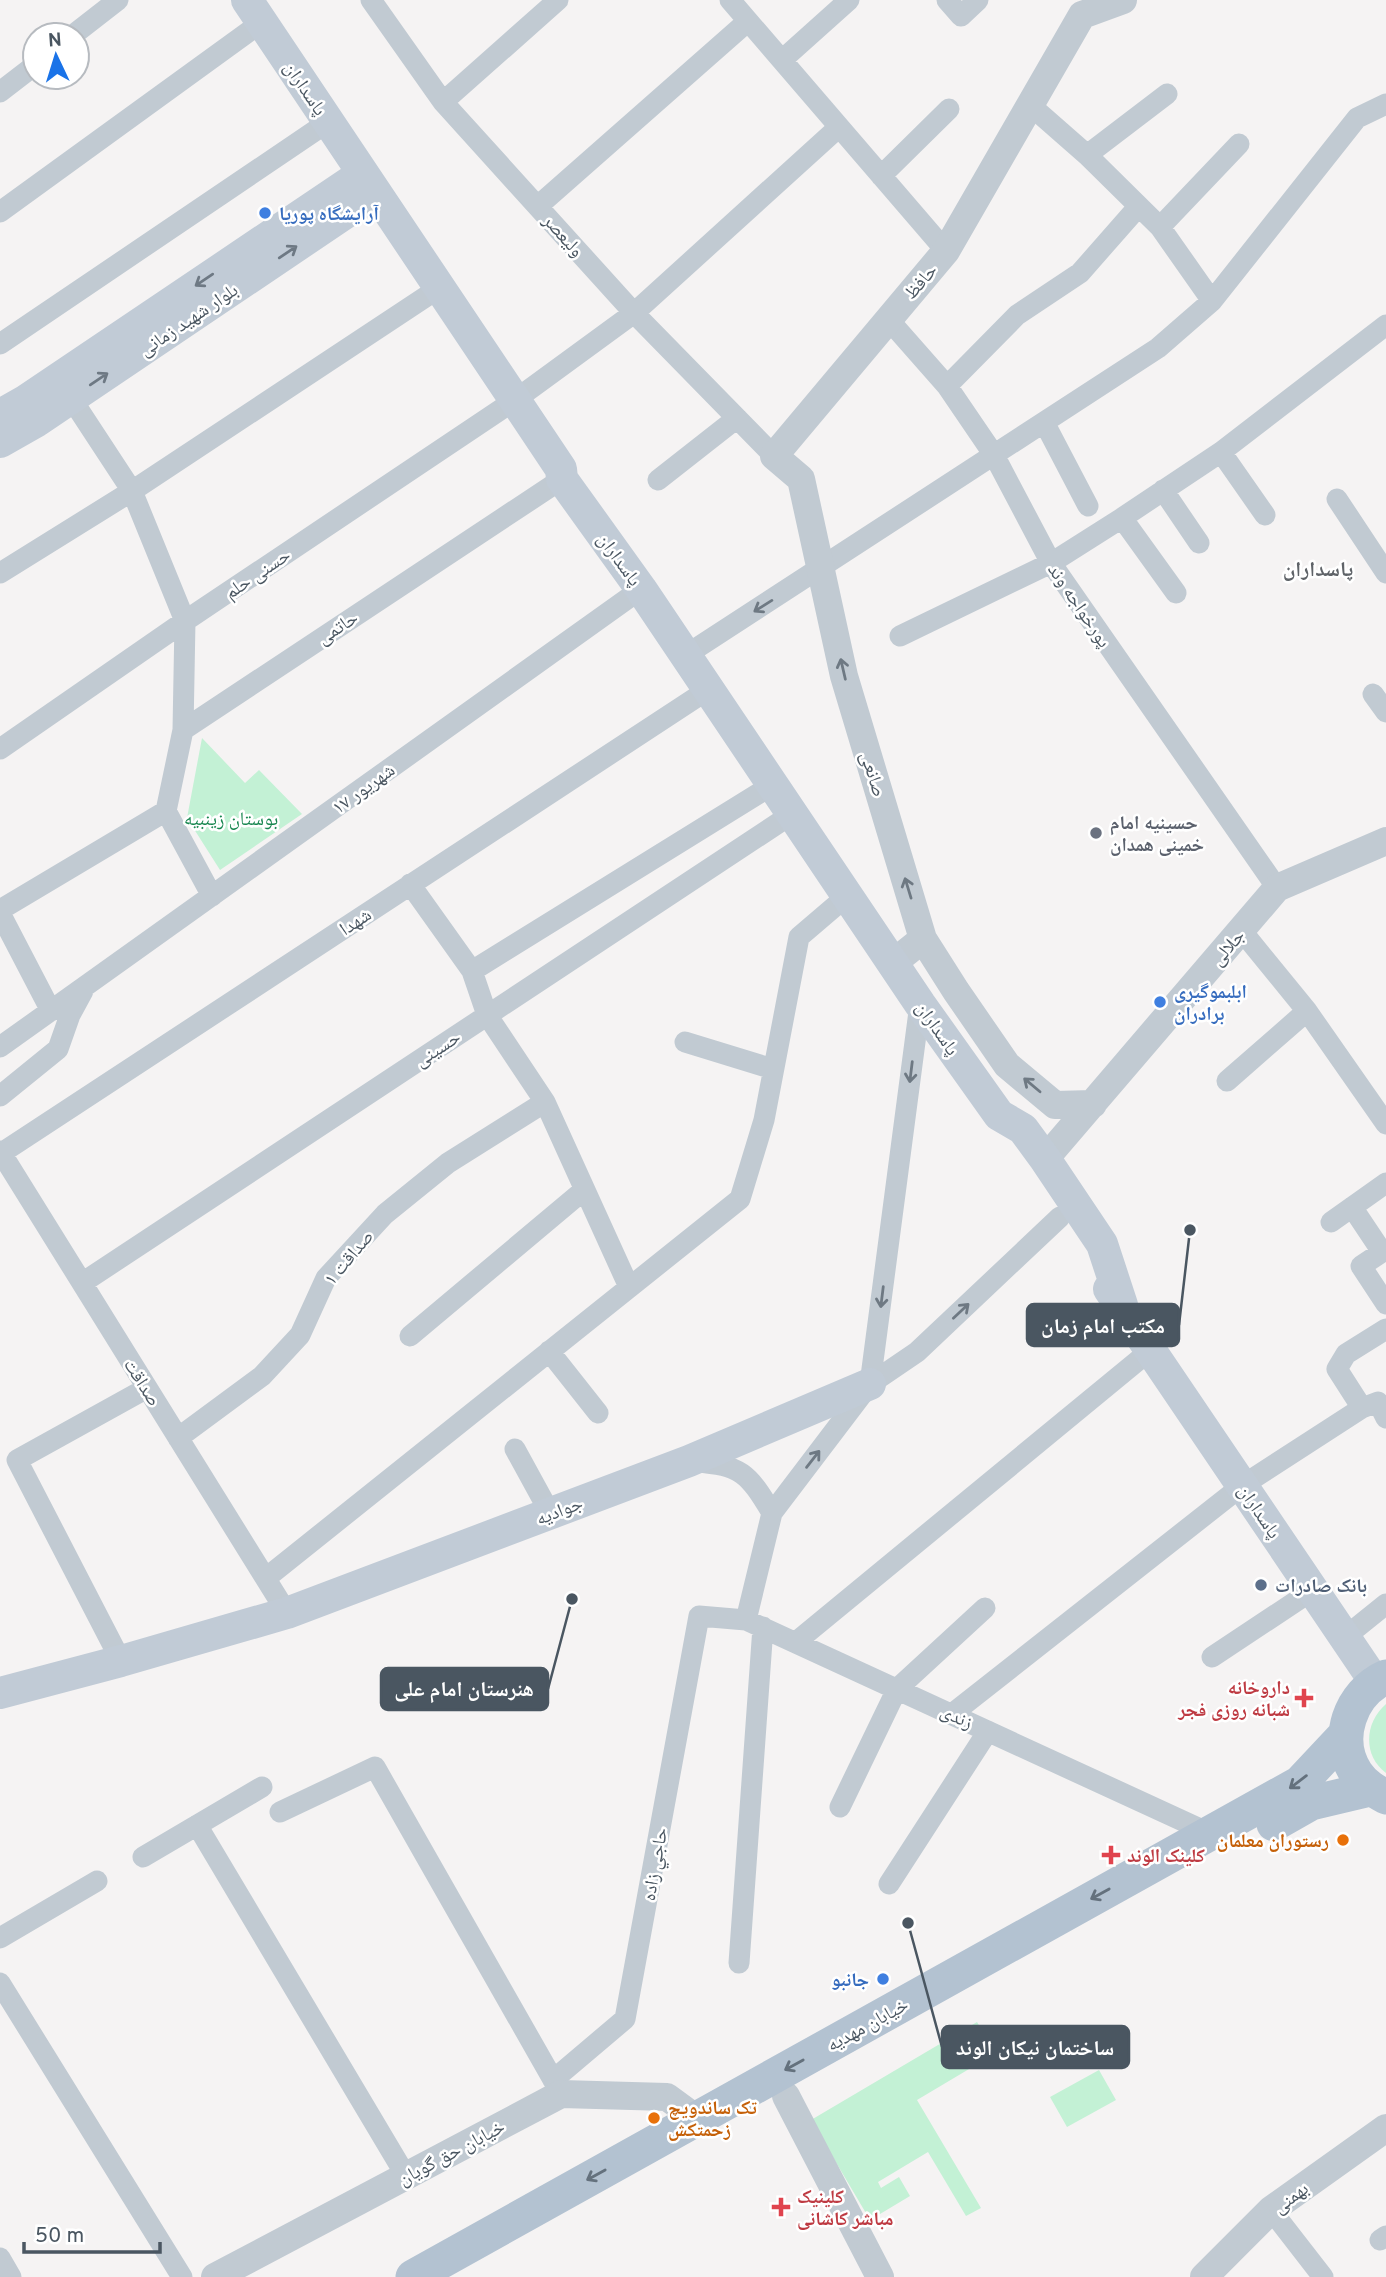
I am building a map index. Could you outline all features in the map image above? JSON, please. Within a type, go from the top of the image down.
[{"type":"main road","name":"پاسداران","points":[[254,11],[561,469],[562,479],[774,784],[920,1004],[999,1115],[1023,1129],[1045,1159],[1102,1244],[1122,1305]]},
{"type":"main road","name":"بلوار شهید زمانی","points":[[0,442],[71,398],[369,183]]},
{"type":"main road","name":"بلوار شهید زمانی","points":[[0,415],[369,183]]},
{"type":"main road","name":"پاسداران","points":[[999,1115],[1003,1136],[1060,1217],[1086,1260],[1122,1305],[1345,1637],[1381,1679]]},
{"type":"main road","name":"جوادیه","points":[[0,1693],[287,1612],[689,1461],[870,1384]]},
{"type":"main road","points":[[1378,1793],[1356,1773],[1348,1755],[1346,1734],[1350,1714],[1360,1696],[1381,1679]]},
{"type":"main road","name":"خیابان مهدیه","points":[[413,2277],[1300,1783],[1346,1734]]},
{"type":"main road","name":"خیابان مهدیه","points":[[461,2277],[1311,1803],[1378,1793]]},
{"type":"street","points":[[91,21],[118,0]]},
{"type":"street","name":"ولیعصر","points":[[371,0],[443,102],[634,313],[774,456]]},
{"type":"street","points":[[443,102],[558,0]]},
{"type":"street","points":[[730,0],[946,251]]},
{"type":"street","points":[[782,61],[849,0]]},
{"type":"street","points":[[947,0],[961,16],[978,0]]},
{"type":"street","name":"حافظ","points":[[774,456],[946,251],[1082,15],[1123,0]]},
{"type":"street","points":[[0,212],[254,11]]},
{"type":"street","points":[[538,206],[748,21]]},
{"type":"street","points":[[0,92],[21,76]]},
{"type":"street","points":[[1087,155],[1167,94]]},
{"type":"street","points":[[686,655],[1158,348],[1212,301],[1357,118],[1386,104]]},
{"type":"street","points":[[1030,105],[1087,155],[1160,227],[1212,301]]},
{"type":"street","points":[[881,176],[949,109]]},
{"type":"street","points":[[0,344],[328,122]]},
{"type":"street","name":"حسنی حلم","points":[[0,749],[185,621],[515,400],[634,313],[839,127]]},
{"type":"street","points":[[1160,227],[1239,144]]},
{"type":"street","points":[[947,386],[1017,315],[1080,273],[1138,207]]},
{"type":"street","points":[[0,573],[132,491],[439,288]]},
{"type":"street","name":"پورخواجه وند","points":[[888,318],[947,386],[995,455],[1051,563],[1278,888]]},
{"type":"street","points":[[900,636],[1051,563],[1122,518],[1221,452],[1386,325]]},
{"type":"street","points":[[71,398],[132,491],[185,621],[183,730],[166,811],[212,896]]},
{"type":"street","points":[[658,480],[737,418]]},
{"type":"street","points":[[1044,422],[1088,506]]},
{"type":"street","points":[[1221,452],[1265,515]]},
{"type":"street","points":[[774,456],[801,479],[821,569]]},
{"type":"street","name":"حاتمی","points":[[183,730],[562,479]]},
{"type":"street","points":[[1163,490],[1199,542]]},
{"type":"street","points":[[1337,499],[1386,573]]},
{"type":"street","points":[[1122,518],[1176,593]]},
{"type":"street","name":"صانعی","points":[[821,569],[844,676],[923,939],[1007,1065],[1055,1105],[1093,1104]]},
{"type":"street","name":"۱۷ شهریور","points":[[0,1047],[641,589]]},
{"type":"street","name":"شهدا","points":[[0,1152],[709,689]]},
{"type":"street","points":[[1373,694],[1386,712]]},
{"type":"street","points":[[472,971],[774,784]]},
{"type":"street","points":[[51,1011],[0,911],[166,811]]},
{"type":"street","name":"حسینی","points":[[82,1283],[792,814]]},
{"type":"street","name":"جلالی","points":[[1045,1159],[1278,888],[1386,841]]},
{"type":"street","points":[[410,884],[472,971],[487,1015],[545,1102],[629,1287]]},
{"type":"street","points":[[266,1578],[740,1199],[764,1120],[799,937],[847,896]]},
{"type":"street","points":[[1241,930],[1307,1011],[1386,1124]]},
{"type":"street","points":[[893,963],[923,939]]},
{"type":"street","name":"۱۷ شهریور","points":[[0,1096],[58,1049],[70,1014],[85,986]]},
{"type":"street","points":[[739,1963],[755,1623],[772,1513],[870,1384],[920,1004]]},
{"type":"street","points":[[1227,1081],[1307,1011]]},
{"type":"street","points":[[685,1042],[773,1069]]},
{"type":"street","name":"صداقت ۱","points":[[178,1438],[262,1376],[300,1335],[326,1278],[385,1213],[447,1163],[545,1102]]},
{"type":"street","name":"صداقت","points":[[0,1152],[287,1612]]},
{"type":"street","points":[[1331,1222],[1386,1184]]},
{"type":"street","points":[[410,1336],[584,1191]]},
{"type":"street","points":[[1352,1207],[1382,1252],[1361,1266],[1386,1304]]},
{"type":"street","name":"جوادیه","points":[[870,1384],[917,1352],[1060,1217]]},
{"type":"street","points":[[1362,1408],[1337,1369],[1346,1354],[1386,1329]]},
{"type":"street","points":[[796,1642],[1152,1349]]},
{"type":"street","points":[[549,1351],[598,1413]]},
{"type":"street","points":[[121,1661],[17,1460],[147,1388]]},
{"type":"street","points":[[952,1714],[1242,1485],[1362,1408],[1378,1402],[1386,1418]]},
{"type":"street","points":[[515,1449],[550,1513]]},
{"type":"street","points":[[689,1461],[720,1464],[740,1471],[757,1488],[772,1513]]},
{"type":"street","points":[[1212,1657],[1313,1590]]},
{"type":"street","points":[[1345,1637],[1386,1604]]},
{"type":"street","points":[[840,1807],[897,1689],[985,1608]]},
{"type":"street","name":"زندی","points":[[699,1616],[755,1623],[1209,1833]]},
{"type":"street","name":"حاجي زاده","points":[[557,2087],[625,2019],[699,1616]]},
{"type":"street","points":[[889,1884],[988,1731]]},
{"type":"street","points":[[280,1812],[375,1767],[557,2087]]},
{"type":"street","points":[[143,1857],[262,1787]]},
{"type":"street","points":[[197,1825],[406,2176]]},
{"type":"street","points":[[0,1938],[97,1881]]},
{"type":"street","points":[[0,1983],[182,2277]]},
{"type":"street","name":"خیابان حق گویان","points":[[215,2277],[406,2176],[557,2087],[667,2097],[697,2119]]},
{"type":"street","points":[[786,2096],[880,2277]]},
{"type":"street","name":"بهمنی","points":[[1204,2277],[1271,2210],[1382,2138]]},
{"type":"street","points":[[1271,2210],[1323,2277]]},
{"type":"street","points":[[0,2258],[11,2277]]},
{"type":"green space","name":"بوستان زینبیه","points":[[202,738],[245,783],[259,770],[302,814],[220,870],[187,818]]},
{"type":"green space","points":[[1386,1704],[1386,1773],[1373,1757],[1369,1738],[1374,1720]]},
{"type":"green space","points":[[977,2022],[996,2053],[917,2100],[981,2208],[966,2216],[928,2152],[878,2182],[881,2188],[899,2177],[910,2196],[870,2220],[811,2120]]},
{"type":"green space","points":[[1099,2070],[1116,2100],[1067,2127],[1050,2097]]},
{"type":"place","name":"آرایشگاه پوریا","points":[[265,213]]},
{"type":"place","name":"حسینیه امام خمینی همدان","points":[[1096,833]]},
{"type":"place","name":"ابلبموگیری برادران","points":[[1160,1002]]},
{"type":"place","name":"مکتب امام زمان","points":[[1190,1230]]},
{"type":"place","name":"بانک صادرات","points":[[1261,1585]]},
{"type":"place","name":"هنرستان امام علی","points":[[572,1599]]},
{"type":"place","name":"داروخانه شبانه روزی فجر","points":[[1304,1698]]},
{"type":"place","name":"رستوران معلمان","points":[[1343,1840]]},
{"type":"place","name":"کلینک الوند","points":[[1111,1855]]},
{"type":"place","name":"ساختمان نیکان الوند","points":[[908,1923]]},
{"type":"place","name":"جانبو","points":[[883,1979]]},
{"type":"place","name":"تک ساندویچ زحمتکش","points":[[654,2118]]},
{"type":"place","name":"کلینیک مباشر کاشانی","points":[[781,2207]]},
{"type":"district","name":"پاسداران","points":[[1318,569]]}]
